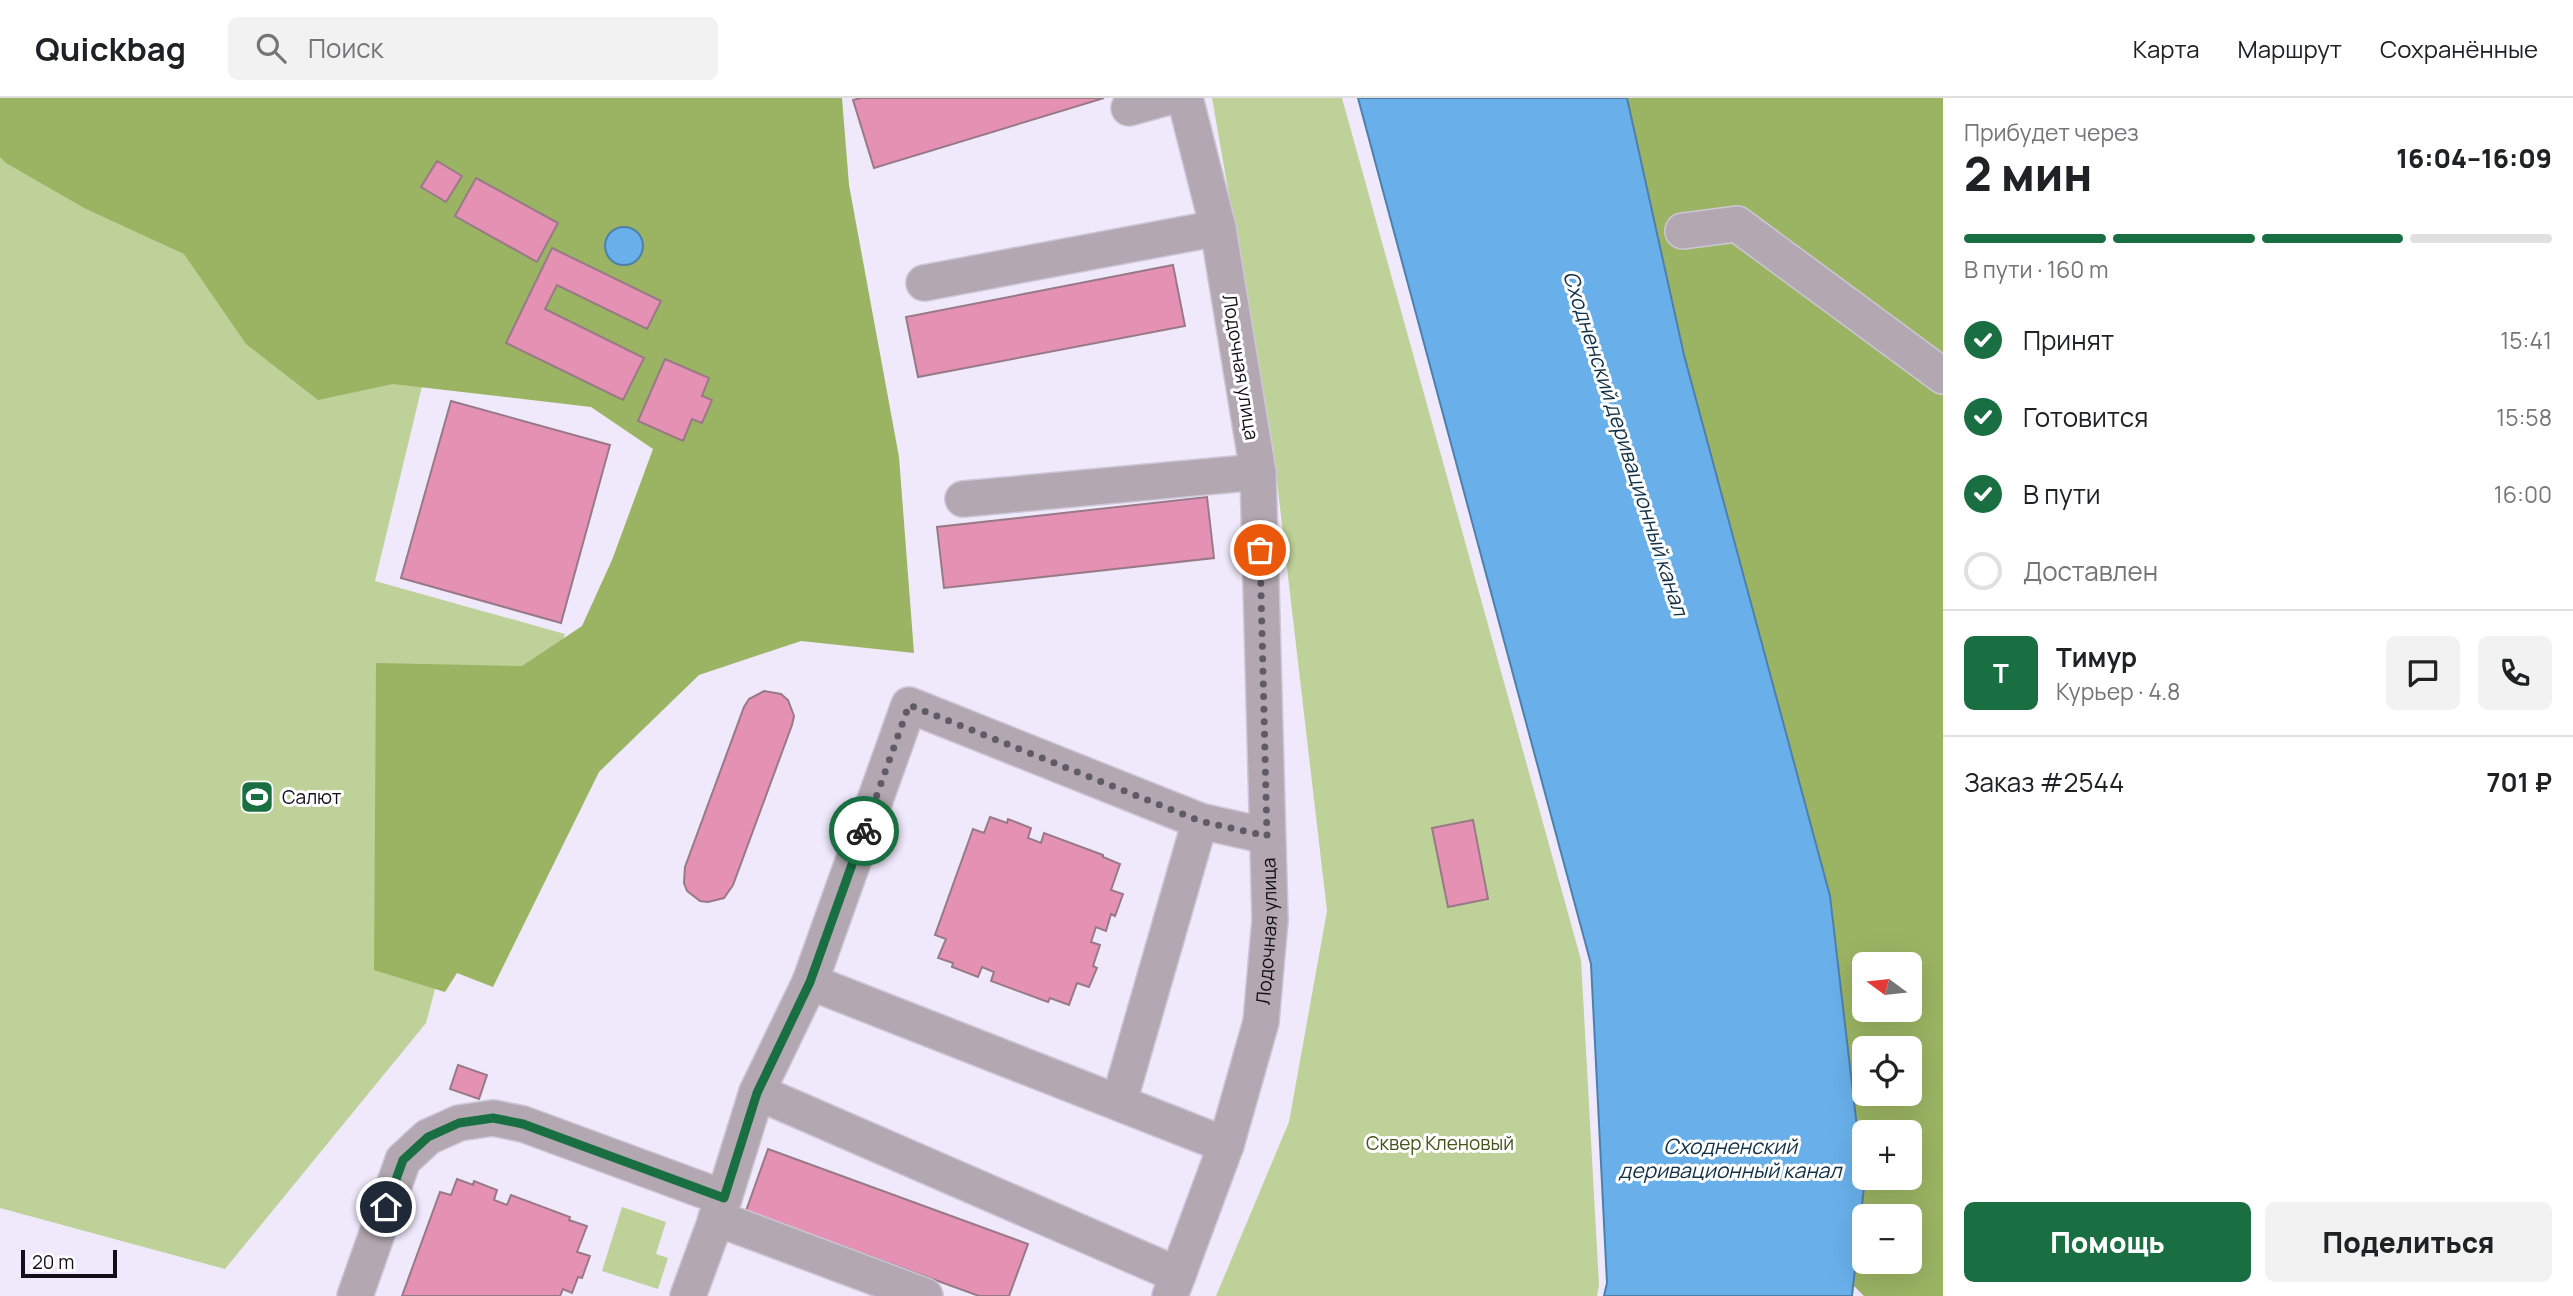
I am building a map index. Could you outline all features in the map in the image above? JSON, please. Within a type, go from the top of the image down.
[{"type":"street","points":[[1129,108],[1165,98]]},
{"type":"street","name":"Лодочная улица","points":[[1174,1286],[1226,1145],[1261,1022],[1269,920],[1258,471],[1218,228],[1185,98]]},
{"type":"street","points":[[1683,231],[1737,224],[1943,376]]},
{"type":"street","points":[[924,283],[1218,228]]},
{"type":"street","points":[[963,499],[1258,471]]},
{"type":"street","points":[[688,1296],[757,1093],[810,982],[909,705],[1200,821],[1267,836]]},
{"type":"street","points":[[1119,1102],[1200,821]]},
{"type":"street","points":[[810,982],[1226,1145]]},
{"type":"street","points":[[757,1093],[1174,1286]]},
{"type":"street","points":[[355,1296],[403,1160],[428,1137],[459,1123],[493,1118],[523,1124],[925,1296]]},
{"type":"green space","name":"Салют","points":[[0,98],[431,349],[375,581],[565,634],[462,966],[443,959],[426,1023],[225,1269],[0,1208]]},
{"type":"green space","points":[[0,98],[842,98],[849,185],[899,457],[914,653],[801,641],[699,675],[599,772],[493,987],[457,973],[445,992],[374,970],[376,663],[522,666],[582,626],[612,560],[653,449],[591,407],[393,384],[318,400],[246,344],[184,254],[86,209],[6,163],[0,157]]},
{"type":"green space","name":"Сквер Кленовый","points":[[1212,98],[1342,98],[1581,960],[1599,1285],[1597,1296],[1216,1296],[1289,1122],[1327,911],[1273,447]]},
{"type":"green space","points":[[1627,98],[1943,98],[1943,1296],[1864,1296],[1853,1285],[1854,1274],[1922,1274],[1922,1204],[1862,1204],[1864,1190],[1922,1190],[1922,1120],[1856,1120],[1855,1106],[1922,1106],[1922,1036],[1852,1036],[1852,1084],[1830,896],[1684,355]]},
{"type":"green space","points":[[622,1207],[666,1222],[656,1254],[668,1258],[658,1289],[602,1271]]},
{"type":"water","name":"Сходненский деривационный канал","points":[[1358,98],[1627,98],[1684,355],[1830,896],[1852,1084],[1852,1106],[1855,1106],[1856,1120],[1852,1120],[1852,1190],[1864,1190],[1862,1204],[1852,1204],[1852,1274],[1854,1274],[1852,1296],[1604,1296],[1607,1283],[1591,964]]},
{"type":"water","points":[[624,227],[638,232],[643,246],[638,260],[624,265],[610,260],[605,246],[610,232]]},
{"type":"building","points":[[1104,98],[874,168],[853,100]]},
{"type":"building","points":[[437,161],[462,176],[446,202],[421,187]]},
{"type":"building","points":[[476,178],[558,223],[537,262],[455,216]]},
{"type":"building","points":[[552,248],[661,301],[647,329],[557,285],[545,309],[644,358],[623,400],[506,343]]},
{"type":"building","points":[[1173,265],[1185,326],[918,377],[906,317]]},
{"type":"building","points":[[665,359],[709,378],[702,396],[712,400],[702,423],[692,419],[683,441],[638,421]]},
{"type":"building","points":[[451,401],[610,445],[561,623],[401,578]]},
{"type":"building","points":[[1207,497],[1214,558],[944,588],[937,527]]},
{"type":"building","points":[[764,691],[781,694],[788,700],[794,716],[792,725],[733,885],[724,898],[700,901],[687,891],[684,883],[685,867],[744,707],[749,699]]},
{"type":"building","points":[[990,817],[1007,823],[1008,819],[1031,828],[1028,838],[1041,843],[1044,833],[1120,864],[1111,890],[1123,894],[1115,916],[1111,914],[1106,931],[1096,927],[1091,942],[1100,945],[1093,966],[1097,968],[1089,987],[1077,983],[1069,1005],[1050,998],[1048,1002],[991,981],[994,972],[982,967],[978,977],[952,967],[953,963],[938,958],[946,939],[935,935],[973,829],[984,833]]},
{"type":"building","points":[[1473,820],[1488,899],[1448,907],[1432,828]]},
{"type":"building","points":[[458,1065],[487,1075],[479,1099],[450,1089]]},
{"type":"building","points":[[768,1149],[1028,1244],[1009,1296],[979,1296],[746,1211]]},
{"type":"building","points":[[457,1179],[473,1185],[474,1181],[497,1190],[494,1200],[507,1205],[511,1195],[587,1226],[577,1252],[590,1256],[582,1278],[578,1277],[572,1293],[563,1289],[560,1296],[402,1296],[440,1192],[451,1195]]},
{"type":"way so far","points":[[864,831],[909,705],[1200,821],[1267,836],[1260,550]]},
{"type":"place","name":"Салют","points":[[257,797]]},
{"type":"route","points":[[386,1207],[403,1160],[428,1137],[459,1123],[493,1118],[523,1124],[724,1198],[757,1093],[810,982],[864,831]]}]
